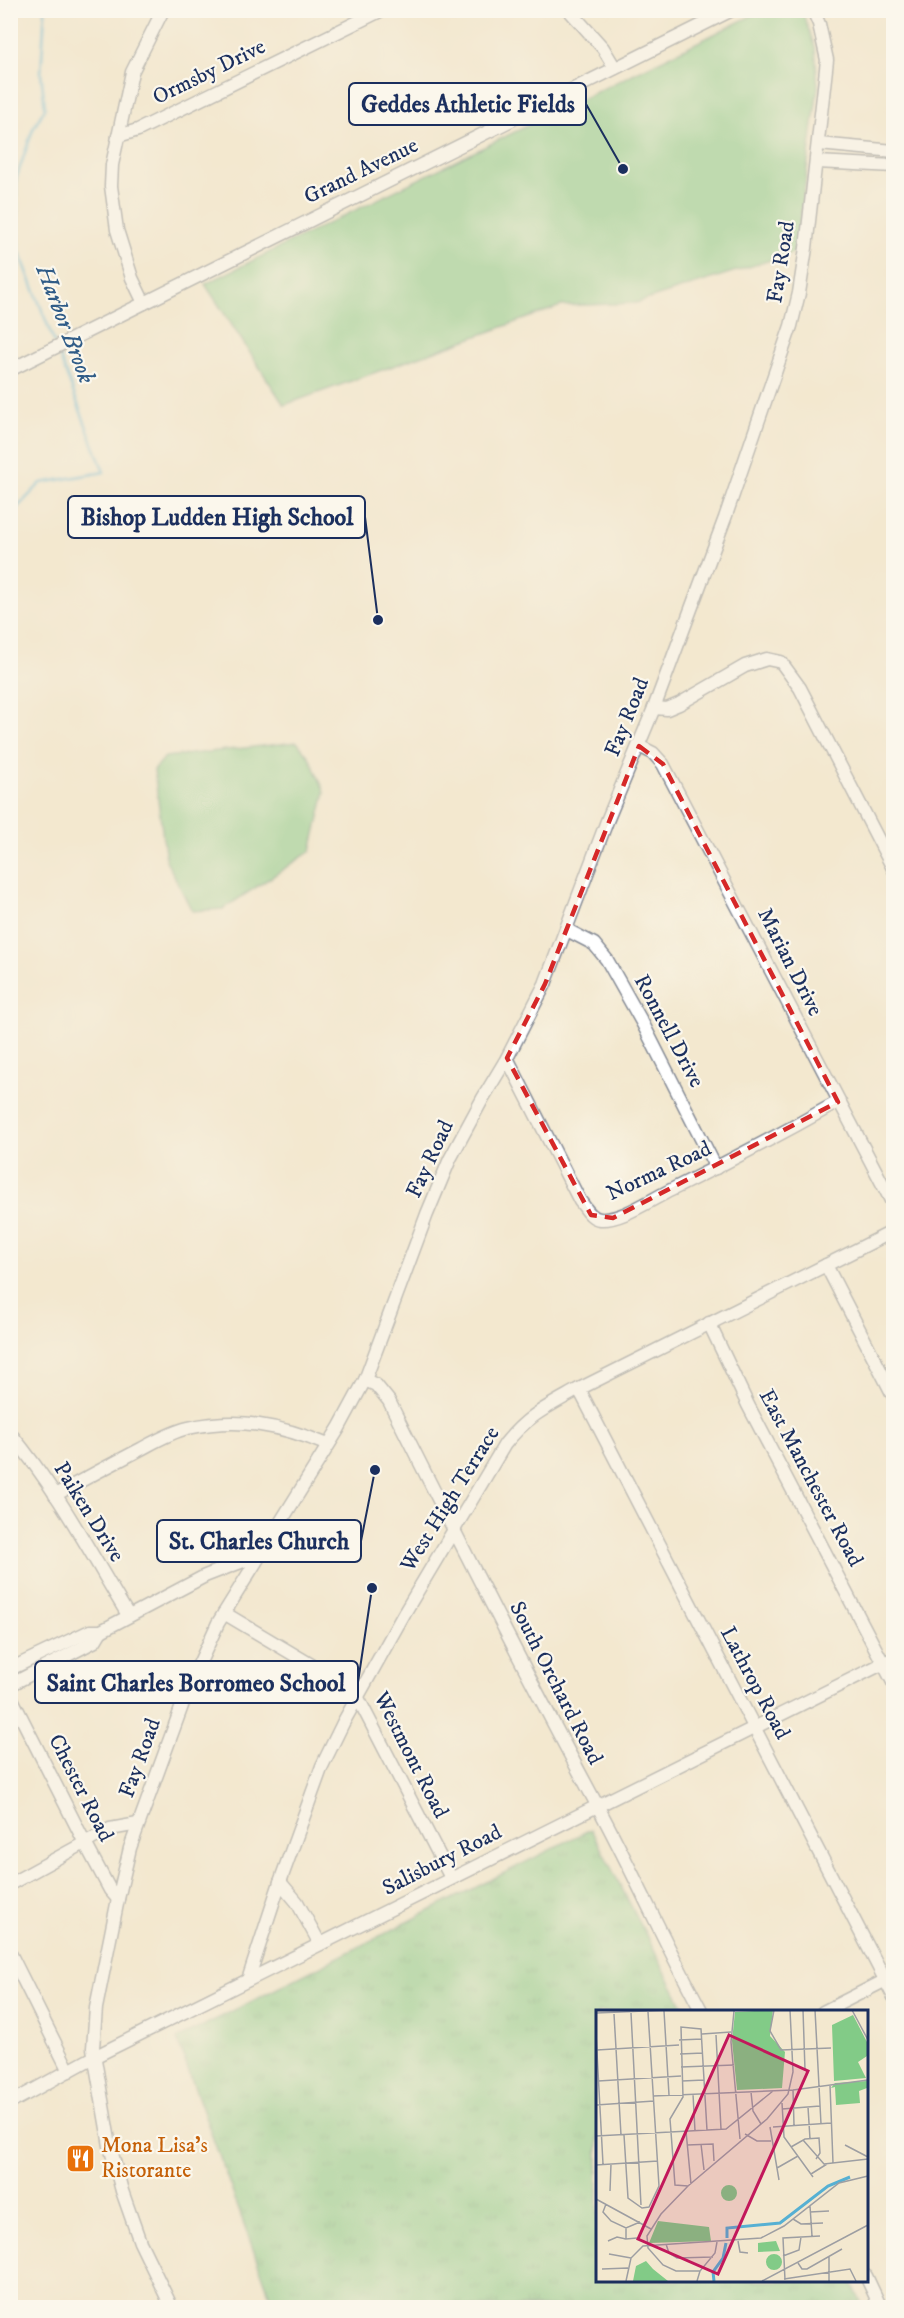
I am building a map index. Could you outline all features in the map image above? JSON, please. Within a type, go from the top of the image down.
[{"type":"street","points":[[144,303],[132,278],[113,210],[112,165],[132,72],[164,10]]},
{"type":"street","name":"Ormsby Drive","points":[[118,136],[138,130],[382,10]]},
{"type":"street","points":[[569,10],[603,48],[615,68]]},
{"type":"street","name":"Grand Avenue","points":[[10,370],[732,10]]},
{"type":"street","name":"Fay Road","points":[[172,2307],[140,2242],[122,2191],[110,2146],[93,2048],[96,2008],[118,1899],[138,1824],[190,1684],[224,1613],[328,1445],[365,1380],[450,1159],[507,1058],[545,984],[607,821],[654,708],[791,326],[806,248],[827,60],[819,24],[813,10]]},
{"type":"street","points":[[819,144],[894,151]]},
{"type":"street","points":[[817,162],[894,166]]},
{"type":"street","points":[[654,708],[667,709],[679,704],[745,666],[767,659],[781,662],[800,688],[894,870]]},
{"type":"street","name":"Marian Drive","points":[[639,746],[653,753],[663,764],[894,1206]]},
{"type":"street","name":"Ronnell Drive","points":[[567,930],[594,944],[606,960],[643,1024],[716,1168]]},
{"type":"street","name":"Norma Road","points":[[507,1058],[576,1192],[591,1215],[598,1219],[613,1218],[716,1168],[838,1102]]},
{"type":"street","name":"West High Terrace","points":[[248,1980],[322,1766],[357,1696],[505,1444],[520,1425],[536,1413],[579,1389],[894,1231]]},
{"type":"street","points":[[826,1265],[894,1397]]},
{"type":"street","name":"East Manchester Road","points":[[709,1323],[748,1406],[888,1661],[894,1684]]},
{"type":"street","name":"South Orchard Road","points":[[365,1380],[385,1393],[701,2010]]},
{"type":"street","name":"Lathrop Road","points":[[579,1389],[754,1728],[889,1978],[894,1997]]},
{"type":"street","points":[[55,1495],[165,1436],[186,1428],[222,1423],[265,1425],[298,1432],[328,1445]]},
{"type":"street","name":"Paiken Drive","points":[[10,1433],[28,1454],[55,1495],[128,1616]]},
{"type":"street","points":[[10,1669],[90,1631],[101,1630],[205,1576],[258,1555]]},
{"type":"street","name":"Westmont Road","points":[[224,1613],[345,1685],[357,1696],[451,1878]]},
{"type":"street","points":[[10,1685],[95,1641],[101,1630]]},
{"type":"street","name":"Salisbury Road","points":[[10,2103],[94,2057],[888,1661]]},
{"type":"street","name":"Chester Road","points":[[10,1695],[85,1843],[110,1890],[118,1899]]},
{"type":"street","points":[[10,1884],[110,1829],[138,1824]]},
{"type":"street","points":[[280,1882],[297,1902],[320,1944]]},
{"type":"street","points":[[10,1953],[69,2071]]},
{"type":"street","points":[[827,2010],[889,1978]]},
{"type":"street","points":[[868,2278],[881,2307]]},
{"type":"highlighted area","points":[[639,746],[663,764],[838,1102],[613,1218],[591,1215],[507,1058],[545,984]]},
{"type":"green space","points":[[761,11],[802,11],[815,48],[818,87],[796,252],[636,303],[561,306],[284,405],[205,284]]},
{"type":"green space","points":[[297,742],[309,757],[325,792],[311,851],[223,909],[192,911],[166,860],[154,770],[165,757]]},
{"type":"green space","points":[[591,1829],[685,2010],[596,2010],[596,2282],[851,2282],[863,2307],[274,2307],[177,2039]]},
{"type":"waterway","name":"Harbor Brook","points":[[45,10],[41,73],[45,108],[33,129],[16,179],[18,248],[55,344]]},
{"type":"waterway","name":"Harbor Brook","points":[[10,515],[41,483],[104,472],[57,350]]},
{"type":"place","name":"Geddes Athletic Fields","points":[[623,169]]},
{"type":"place","name":"Bishop Ludden High School","points":[[378,620]]},
{"type":"place","name":"St. Charles Church","points":[[375,1470]]},
{"type":"place","name":"Saint Charles Borromeo School","points":[[372,1588]]},
{"type":"place","name":"Mona Lisa's Ristorante","points":[[80,2158]]}]
